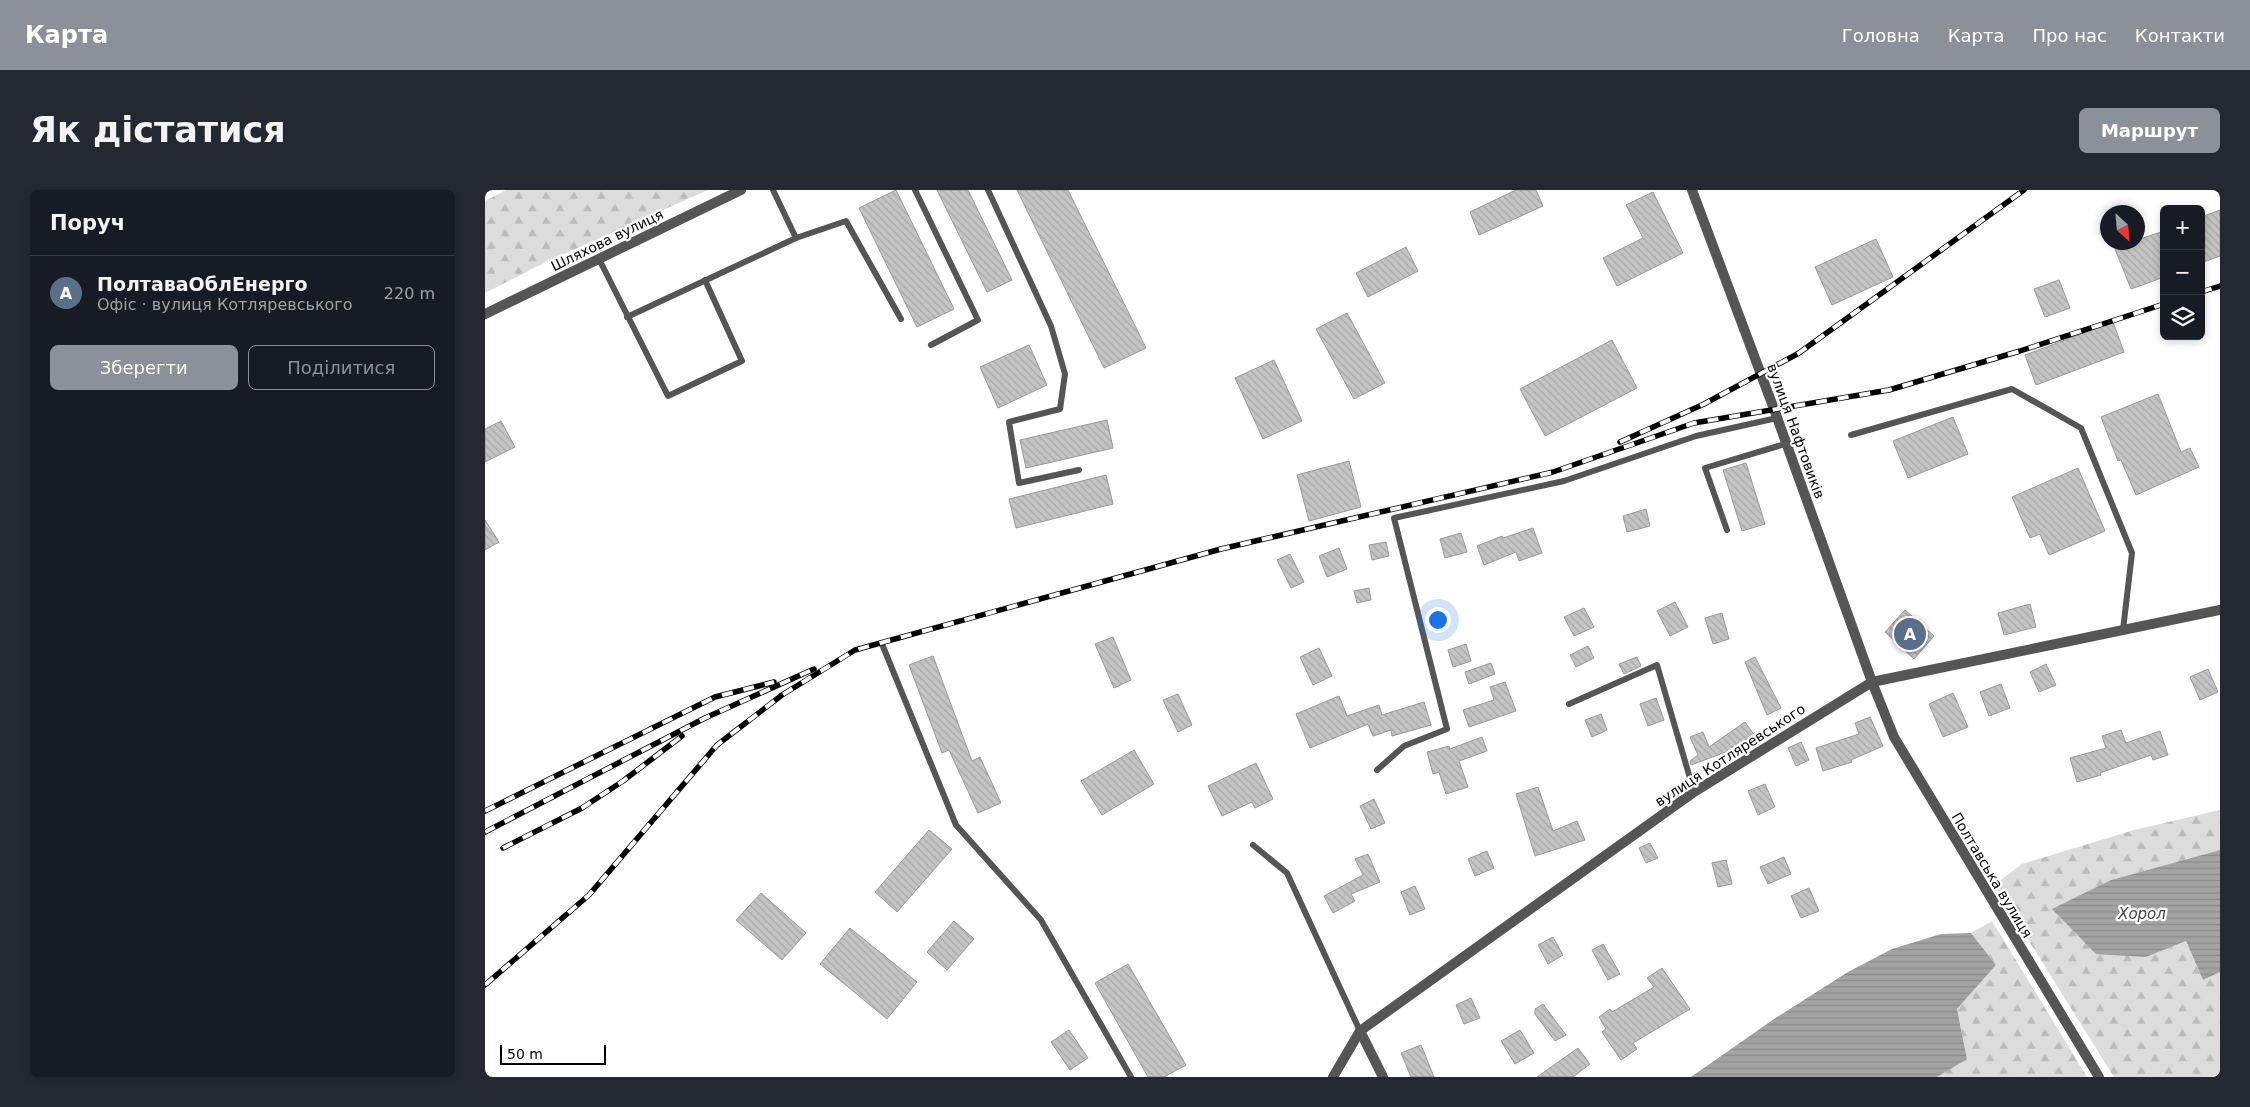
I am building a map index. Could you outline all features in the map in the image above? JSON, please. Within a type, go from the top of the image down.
[{"type":"street","name":"Шляхова вулиця","points":[[485,314],[741,190]]},
{"type":"street","name":"вулиця Нафтовиків","points":[[1692,190],[1777,418],[1871,682]]},
{"type":"street","name":"вулиця Котляревського","points":[[1333,1077],[1360,1031],[1694,792],[1871,682],[2220,610]]},
{"type":"street","name":"Полтавська вулиця","points":[[1871,682],[1894,737],[2099,1077]]},
{"type":"street","points":[[1360,1031],[1383,1077]]},
{"type":"lane","points":[[773,190],[796,238]]},
{"type":"lane","points":[[915,190],[978,320],[931,345]]},
{"type":"lane","points":[[988,190],[1051,326],[1065,374],[1059,408],[1009,422],[1019,483],[1079,470]]},
{"type":"lane","points":[[627,317],[796,238],[846,221],[901,318]]},
{"type":"lane","points":[[599,259],[668,396],[742,361],[705,280]]},
{"type":"lane","points":[[1851,435],[2012,389],[2081,428],[2132,554],[2123,630]]},
{"type":"lane","points":[[1377,770],[1404,746],[1447,729],[1394,518],[1564,481],[1696,436],[1777,418]]},
{"type":"lane","points":[[1727,530],[1705,468],[1785,444]]},
{"type":"lane","points":[[882,644],[956,825],[1041,920],[1131,1077]]},
{"type":"lane","points":[[1569,704],[1657,665],[1694,792]]},
{"type":"lane","points":[[1253,845],[1287,872],[1360,1031]]},
{"type":"green space","points":[[506,190],[708,190],[542,264],[485,293],[485,201]]},
{"type":"green space","points":[[2220,810],[2220,850],[2111,880],[2146,957],[2186,941],[2203,980],[2220,972],[2220,1077],[2114,1077],[1994,885],[2022,864],[2134,830]]},
{"type":"green space","points":[[1992,921],[2087,1077],[1937,1077],[1967,1058],[1957,1009],[1996,965],[1971,933]]},
{"type":"water","name":"Хорол","points":[[2220,850],[2220,972],[2203,980],[2186,941],[2146,957],[2096,954],[2052,909],[2111,880]]},
{"type":"water","points":[[1971,933],[1996,965],[1957,1009],[1967,1059],[1937,1077],[1691,1077],[1774,1019],[1848,972],[1892,949],[1941,934]]},
{"type":"building","points":[[896,190],[954,309],[917,327],[859,208]]},
{"type":"building","points":[[937,190],[968,190],[1012,280],[987,292]]},
{"type":"building","points":[[1017,190],[1068,190],[1146,348],[1104,368]]},
{"type":"building","points":[[1516,190],[1536,190],[1543,206],[1479,235],[1470,212]]},
{"type":"building","points":[[1653,192],[1683,253],[1617,286],[1603,258],[1643,238],[1626,205]]},
{"type":"building","points":[[2220,210],[2220,256],[2205,262],[2205,250],[2205,216]]},
{"type":"building","points":[[2160,232],[2160,278],[2131,289],[2115,250],[2145,250],[2145,237]]},
{"type":"building","points":[[1876,239],[1893,277],[1832,305],[1815,267]]},
{"type":"building","points":[[1406,247],[1418,271],[1368,297],[1356,273]]},
{"type":"building","points":[[2059,280],[2070,308],[2045,317],[2034,289]]},
{"type":"building","points":[[1347,313],[1385,383],[1354,399],[1316,329]]},
{"type":"building","points":[[2113,322],[2124,352],[2036,385],[2025,355]]},
{"type":"building","points":[[1612,340],[1637,388],[1545,436],[1520,389]]},
{"type":"building","points":[[1029,345],[1047,385],[998,408],[980,367]]},
{"type":"building","points":[[1274,360],[1302,421],[1263,439],[1235,378]]},
{"type":"building","points":[[2158,394],[2181,452],[2190,448],[2199,467],[2136,495],[2121,460],[2118,461],[2101,417]]},
{"type":"building","points":[[1953,417],[1968,454],[1908,478],[1893,441]]},
{"type":"building","points":[[1107,420],[1113,448],[1026,468],[1020,440]]},
{"type":"building","points":[[501,421],[515,447],[485,462],[485,429]]},
{"type":"building","points":[[1349,461],[1361,507],[1309,521],[1297,475]]},
{"type":"building","points":[[1746,463],[1765,524],[1742,531],[1723,470]]},
{"type":"building","points":[[2078,468],[2105,531],[2049,555],[2040,534],[2030,538],[2012,497]]},
{"type":"building","points":[[1106,475],[1113,504],[1016,528],[1009,499]]},
{"type":"building","points":[[1646,509],[1650,526],[1627,532],[1623,516]]},
{"type":"building","points":[[485,520],[499,542],[485,550]]},
{"type":"building","points":[[1533,528],[1542,553],[1519,561],[1516,552],[1484,565],[1477,546],[1502,536],[1503,538]]},
{"type":"building","points":[[1461,533],[1467,552],[1445,558],[1440,539]]},
{"type":"building","points":[[1386,542],[1389,556],[1372,560],[1369,545]]},
{"type":"building","points":[[1339,548],[1347,569],[1327,577],[1319,556]]},
{"type":"building","points":[[1290,554],[1304,582],[1291,588],[1277,560]]},
{"type":"building","points":[[1369,588],[1371,600],[1357,603],[1354,591]]},
{"type":"building","points":[[1675,602],[1688,627],[1670,636],[1657,611]]},
{"type":"building","points":[[2030,604],[2036,627],[2004,635],[1998,613]]},
{"type":"building","points":[[1584,608],[1594,627],[1574,636],[1564,617]]},
{"type":"building","points":[[1905,610],[1934,636],[1914,659],[1885,632]]},
{"type":"building","points":[[1722,613],[1729,639],[1713,644],[1705,618]]},
{"type":"building","points":[[1113,637],[1131,680],[1114,688],[1095,644]]},
{"type":"building","points":[[1466,644],[1471,661],[1453,667],[1448,650]]},
{"type":"building","points":[[1588,646],[1594,658],[1576,667],[1570,655]]},
{"type":"building","points":[[1319,648],[1332,676],[1313,685],[1300,657]]},
{"type":"building","points":[[933,656],[972,761],[980,757],[1001,803],[978,813],[949,750],[942,753],[909,665]]},
{"type":"building","points":[[1637,657],[1641,666],[1624,674],[1619,664]]},
{"type":"building","points":[[1755,657],[1781,708],[1767,715],[1745,662]]},
{"type":"building","points":[[1491,663],[1495,674],[1469,684],[1465,672]]},
{"type":"building","points":[[2046,664],[2056,685],[2039,692],[2030,672]]},
{"type":"building","points":[[2208,669],[2218,692],[2200,700],[2190,677]]},
{"type":"building","points":[[1505,682],[1516,711],[1469,727],[1463,710],[1494,700],[1490,687]]},
{"type":"building","points":[[2001,684],[2010,708],[1989,716],[1980,692]]},
{"type":"building","points":[[1953,693],[1968,727],[1943,737],[1929,704]]},
{"type":"building","points":[[1178,694],[1192,725],[1178,732],[1163,700]]},
{"type":"building","points":[[1339,696],[1347,716],[1379,705],[1382,715],[1424,702],[1431,725],[1392,736],[1391,730],[1373,736],[1368,724],[1310,748],[1296,714]]},
{"type":"building","points":[[1656,698],[1664,720],[1648,726],[1640,704]]},
{"type":"building","points":[[1601,714],[1607,730],[1592,737],[1585,720]]},
{"type":"building","points":[[1870,717],[1883,746],[1851,760],[1852,762],[1823,771],[1816,748],[1859,734],[1855,723]]},
{"type":"building","points":[[1745,722],[1755,736],[1728,756],[1726,752],[1691,765],[1690,761],[1698,755],[1690,737],[1703,732],[1709,747]]},
{"type":"building","points":[[2121,730],[2126,743],[2160,731],[2168,755],[2153,760],[2151,755],[2100,773],[2101,775],[2077,782],[2070,758],[2106,748],[2102,736]]},
{"type":"building","points":[[1482,737],[1487,751],[1459,761],[1468,787],[1446,794],[1439,772],[1433,774],[1427,752],[1449,746],[1450,749]]},
{"type":"building","points":[[1801,742],[1809,760],[1796,766],[1788,748]]},
{"type":"building","points":[[1134,750],[1154,784],[1102,815],[1081,781]]},
{"type":"building","points":[[1256,763],[1273,799],[1255,808],[1252,802],[1222,816],[1208,786]]},
{"type":"building","points":[[1765,784],[1775,807],[1758,815],[1748,791]]},
{"type":"building","points":[[1538,787],[1553,831],[1577,821],[1585,840],[1535,856],[1516,794]]},
{"type":"building","points":[[1374,799],[1385,823],[1371,829],[1360,806]]},
{"type":"building","points":[[929,830],[952,849],[897,912],[875,892]]},
{"type":"building","points":[[1650,843],[1658,858],[1646,863],[1639,848]]},
{"type":"building","points":[[1487,851],[1494,868],[1475,876],[1468,859]]},
{"type":"building","points":[[1368,854],[1380,882],[1351,894],[1355,901],[1333,913],[1324,896],[1363,875],[1355,859]]},
{"type":"building","points":[[1784,857],[1791,874],[1768,884],[1760,867]]},
{"type":"building","points":[[1726,860],[1732,884],[1718,887],[1712,863]]},
{"type":"building","points":[[1415,886],[1425,909],[1410,915],[1401,892]]},
{"type":"building","points":[[1809,888],[1819,911],[1801,918],[1791,896]]},
{"type":"building","points":[[761,893],[806,933],[782,960],[736,920]]},
{"type":"building","points":[[954,921],[974,939],[947,970],[927,952]]},
{"type":"building","points":[[850,928],[917,982],[887,1019],[820,964]]},
{"type":"building","points":[[1553,937],[1563,955],[1548,964],[1538,945]]},
{"type":"building","points":[[1603,944],[1620,974],[1608,980],[1592,950]]},
{"type":"building","points":[[1128,964],[1186,1065],[1164,1077],[1148,1077],[1095,983]]},
{"type":"building","points":[[1662,968],[1690,1009],[1633,1043],[1637,1049],[1621,1060],[1602,1032],[1606,1029],[1599,1017],[1610,1009],[1612,1012],[1654,987],[1647,978]]},
{"type":"building","points":[[1471,998],[1480,1018],[1464,1024],[1456,1005]]},
{"type":"building","points":[[1543,1004],[1566,1035],[1555,1041],[1535,1014],[1535,1009]]},
{"type":"building","points":[[1069,1030],[1088,1058],[1070,1070],[1051,1042]]},
{"type":"building","points":[[1520,1030],[1534,1053],[1515,1064],[1501,1041]]},
{"type":"building","points":[[1421,1045],[1434,1077],[1411,1077],[1401,1053]]},
{"type":"building","points":[[1578,1048],[1590,1064],[1573,1077],[1537,1077]]},
{"type":"railway","points":[[1620,442],[1704,404],[1799,353],[2024,190]]},
{"type":"railway","points":[[2205,291],[2220,286]]},
{"type":"railway","points":[[485,985],[589,895],[717,745],[782,695],[855,650],[1221,549],[1553,472],[1694,423],[1889,390],[2020,351],[2160,305]]},
{"type":"railway","points":[[485,832],[705,718],[814,669]]},
{"type":"railway","points":[[485,811],[715,697],[774,682]]},
{"type":"railway","points":[[503,848],[582,808],[623,781],[682,736]]},
{"type":"place","name":"ПолтаваОблЕнерго","points":[[1910,634]]}]
